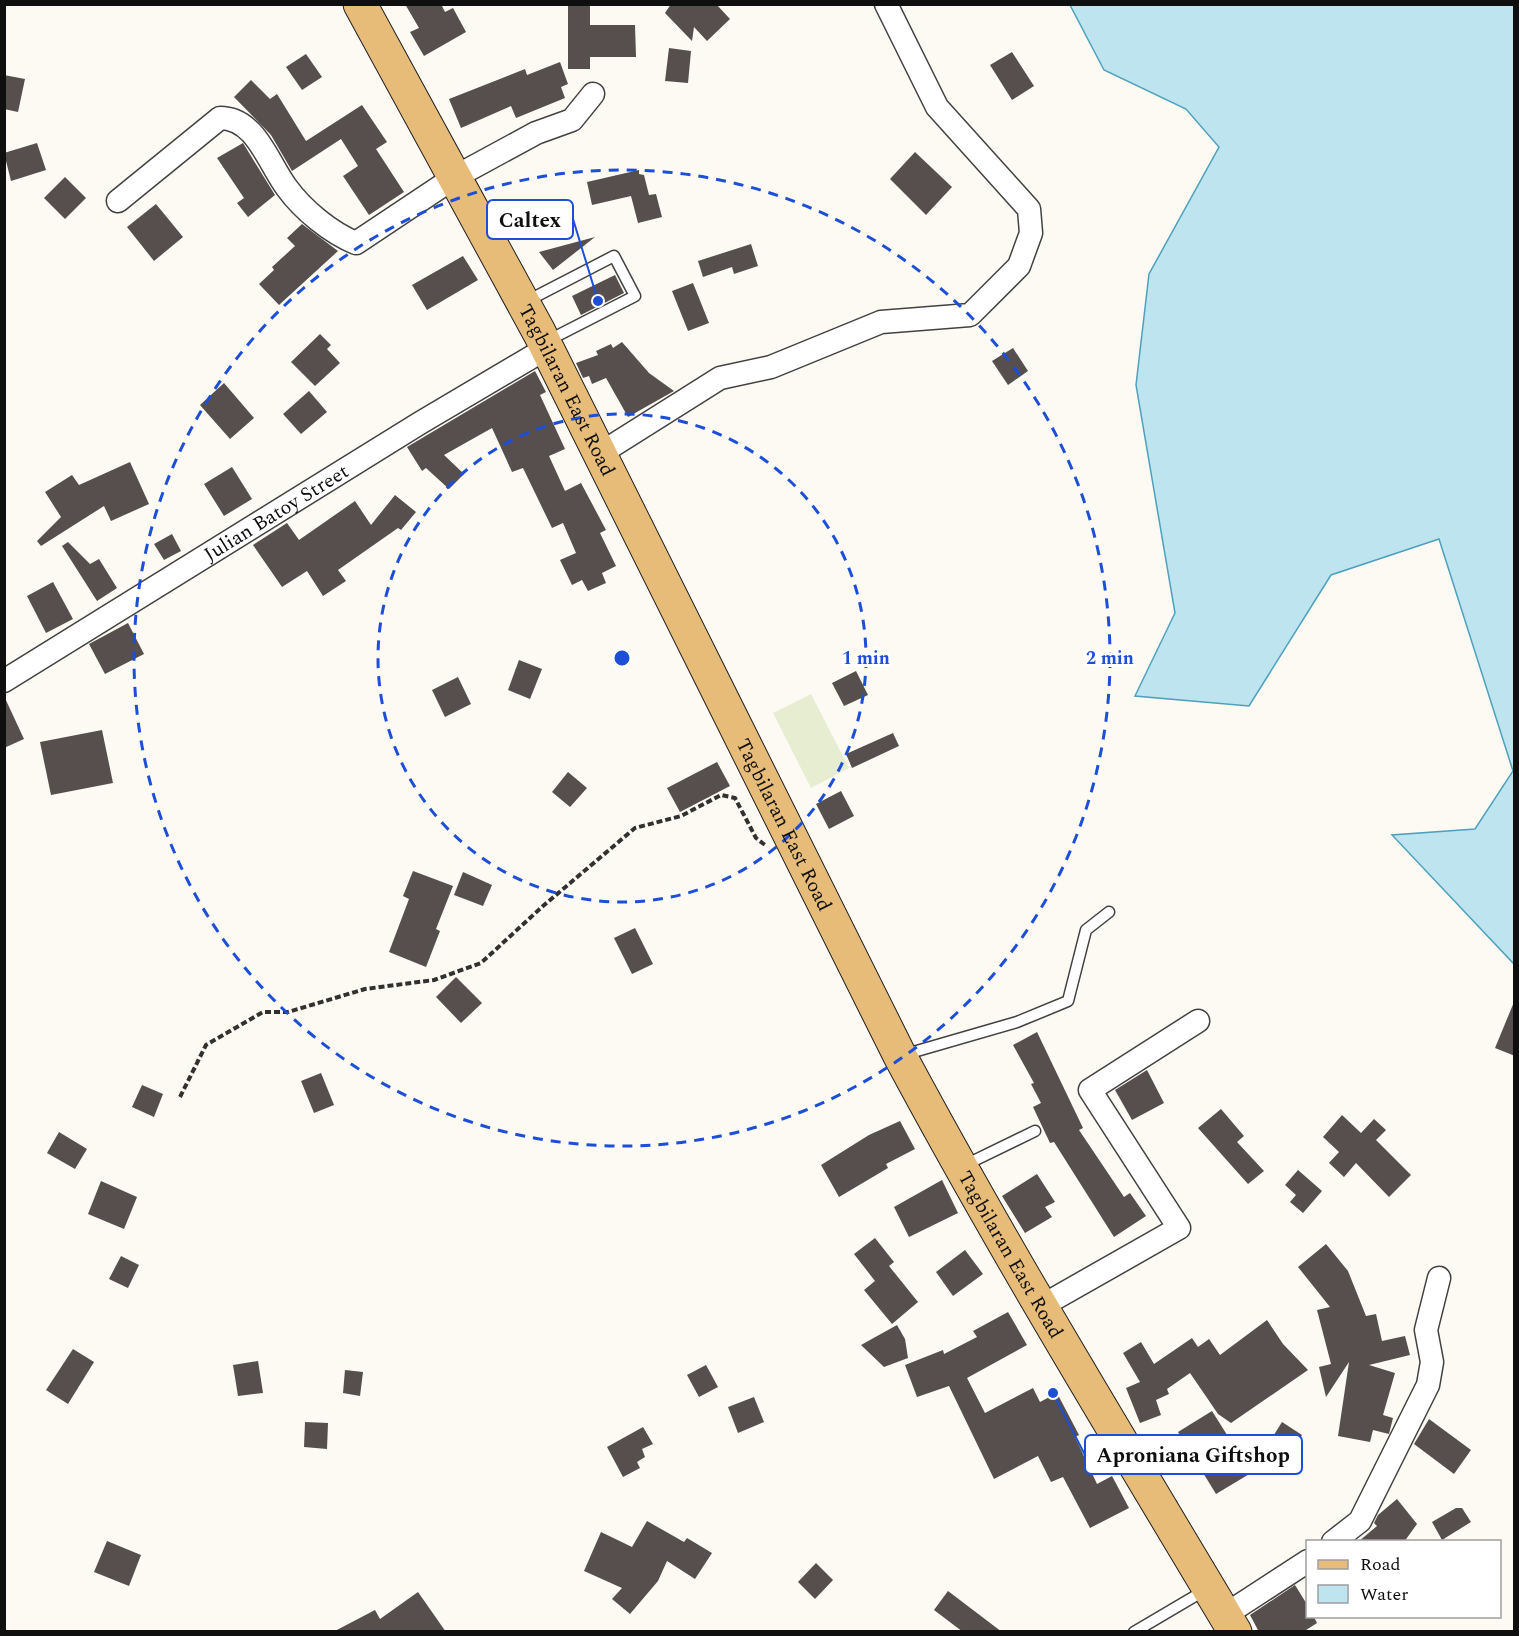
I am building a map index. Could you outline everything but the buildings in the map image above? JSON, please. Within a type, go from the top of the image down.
[{"type":"main road","name":"Tagbilaran East Road","points":[[360,4],[546,345],[900,1056],[960,1167],[1040,1306],[1223,1611]]},
{"type":"street","points":[[601,453],[720,378],[771,368],[881,322],[969,315],[1019,266],[1031,233],[1029,209],[938,107],[886,4]]},
{"type":"street","points":[[118,201],[220,118],[233,118],[248,127],[288,190],[337,235],[356,243],[455,177],[536,133],[572,120],[593,94]]},
{"type":"street","name":"Julian Batoy Street","points":[[4,681],[546,345]]},
{"type":"street","points":[[1040,1306],[1179,1228],[1090,1090],[1198,1021]]},
{"type":"street","points":[[1336,1540],[1360,1521],[1428,1385],[1432,1362],[1426,1330],[1439,1278]]},
{"type":"street","points":[[1223,1611],[1306,1562]]},
{"type":"lane","points":[[524,303],[614,256],[635,296],[546,345]]},
{"type":"lane","points":[[900,1056],[1017,1022],[1068,1001],[1086,930],[1109,912]]},
{"type":"lane","points":[[960,1167],[1035,1131]]},
{"type":"lane","points":[[1134,1632],[1223,1611]]},
{"type":"path","points":[[180,1097],[206,1045],[263,1012],[288,1012],[365,989],[434,980],[481,963],[543,906],[635,828],[681,816],[721,795],[735,798],[756,838],[768,848],[789,836]]},
{"type":"green space","points":[[811,694],[849,768],[811,788],[773,713]]},
{"type":"water","points":[[1070,5],[1514,5],[1514,964],[1392,835],[1475,829],[1513,771],[1439,539],[1331,575],[1249,706],[1135,696],[1175,613],[1136,385],[1149,274],[1219,147],[1186,109],[1104,70]]},
{"type":"place","name":"Caltex","points":[[598,301]]},
{"type":"place","name":"Aproniana Giftshop","points":[[1053,1393]]}]
